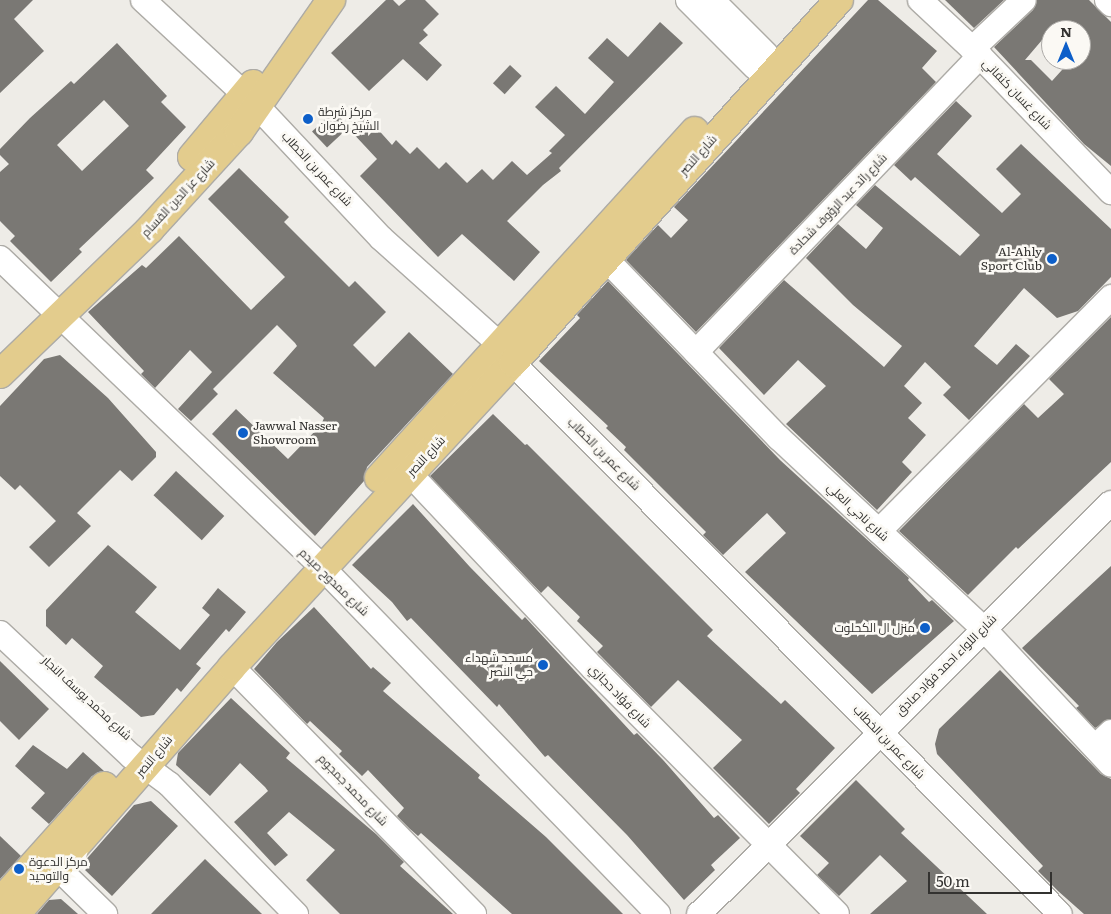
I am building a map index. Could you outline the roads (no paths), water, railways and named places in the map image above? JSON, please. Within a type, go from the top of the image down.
[{"type":"main road","name":"شارع عز الدين القسام","points":[[251,101],[314,0]]},
{"type":"main road","name":"شارع عز الدين القسام","points":[[0,374],[136,222],[251,101],[331,0]]},
{"type":"main road","name":"شارع النصر","points":[[16,914],[58,868],[142,757],[506,354],[814,0]]},
{"type":"main road","name":"شارع النصر","points":[[0,902],[232,667],[316,563],[409,473],[506,354],[605,258],[838,0]]},
{"type":"main road","name":"شارع عز الدين القسام","points":[[0,354],[54,312]]},
{"type":"street","name":"شارع عمر بن الخطاب","points":[[143,0],[251,101],[381,238],[506,354],[838,687],[878,733],[1060,914]]},
{"type":"street","points":[[688,0],[760,60]]},
{"type":"street","points":[[712,0],[760,60]]},
{"type":"street","name":"شارع غسان كنفاني","points":[[920,0],[976,52],[1111,192]]},
{"type":"street","name":"شارع رائد عبد الرؤوف شحادة","points":[[696,352],[1024,0]]},
{"type":"street","points":[[1107,0],[1111,4]]},
{"type":"street","name":"شارع ممدوح صيدم","points":[[0,258],[316,563],[658,914]]},
{"type":"street","name":"شارع ناجي العلي","points":[[605,258],[779,438],[1103,739],[1111,765]]},
{"type":"street","points":[[879,531],[1111,297]]},
{"type":"street","name":"شارع فؤاد حجازي","points":[[409,473],[593,668],[768,847],[837,914]]},
{"type":"street","name":"شارع اللواء احمد فؤاد صادق","points":[[699,914],[768,847],[983,628],[1111,503]]},
{"type":"street","name":"شارع محمد يوسف النجار","points":[[0,615],[296,914]]},
{"type":"street","name":"شارع محمد يوسف النجار","points":[[0,633],[142,757]]},
{"type":"street","name":"شارع محمد جمجوم","points":[[232,667],[474,914]]},
{"type":"street","points":[[58,868],[105,914]]},
{"type":"place","name":"مركز شرطة الشيخ رضوان","points":[[308,119]]},
{"type":"place","name":"Al-Ahly Sport Club","points":[[1052,259]]},
{"type":"place","name":"Jawwal Nasser Showroom","points":[[243,433]]},
{"type":"place","name":"منزل ال الكحلوت","points":[[925,628]]},
{"type":"place","name":"مسجد شهداء حي النصر","points":[[543,665]]},
{"type":"place","name":"مركز الدعوة والتوحيد","points":[[19,869]]}]
